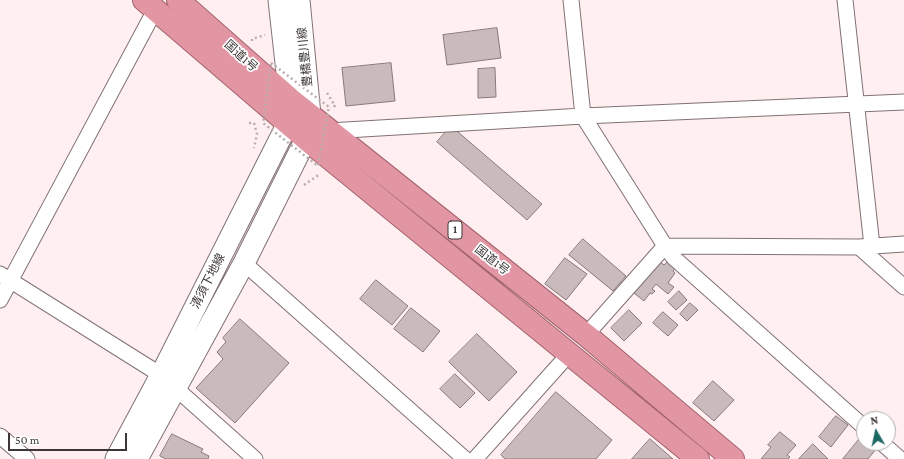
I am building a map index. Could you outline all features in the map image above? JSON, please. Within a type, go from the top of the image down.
[{"type":"highway","name":"国道1号","points":[[178,0],[290,99],[586,335],[733,459]]},
{"type":"highway","name":"国道1号","points":[[149,5],[306,139],[698,459]]},
{"type":"main road","name":"豊橋豊川線","points":[[279,0],[290,99]]},
{"type":"main road","name":"豊橋豊川線","points":[[299,0],[310,115]]},
{"type":"main road","name":"清須下地線","points":[[137,459],[168,381],[288,123],[290,99]]},
{"type":"main road","name":"清須下地線","points":[[116,459],[244,263],[306,139],[310,115]]},
{"type":"street","points":[[571,0],[583,116],[665,246],[674,258],[856,420]]},
{"type":"street","points":[[845,0],[856,104],[865,246],[904,287]]},
{"type":"street","points":[[0,300],[5,277],[149,5]]},
{"type":"street","points":[[329,131],[583,116],[904,102]]},
{"type":"street","points":[[586,335],[665,246],[865,246],[904,244]]},
{"type":"street","points":[[244,263],[465,459]]},
{"type":"street","points":[[5,277],[168,381],[255,459]]},
{"type":"street","points":[[475,459],[569,354]]},
{"type":"street","points":[[0,436],[27,459]]},
{"type":"street","points":[[891,451],[900,459]]},
{"type":"path","points":[[252,44],[252,39],[265,35],[267,42]]},
{"type":"path","points":[[270,56],[271,63],[262,123],[318,166]]},
{"type":"path","points":[[271,63],[329,107],[318,166],[313,171]]},
{"type":"path","points":[[249,122],[254,123]]},
{"type":"path","points":[[299,189],[316,175],[325,172]]},
{"type":"building","points":[[497,28],[501,58],[447,65],[443,35]]},
{"type":"building","points":[[391,63],[395,101],[346,106],[342,68]]},
{"type":"building","points":[[495,68],[496,97],[478,98],[478,69]]},
{"type":"building","points":[[451,126],[542,204],[527,220],[437,142]]},
{"type":"building","points":[[583,239],[626,276],[613,291],[569,255]]},
{"type":"building","points":[[565,258],[587,274],[566,300],[545,284]]},
{"type":"building","points":[[659,261],[664,265],[667,262],[675,269],[673,271],[675,273],[668,283],[674,287],[668,294],[656,284],[652,289],[655,291],[652,294],[650,293],[644,301],[634,293]]},
{"type":"building","points":[[376,280],[408,306],[392,325],[360,299]]},
{"type":"building","points":[[679,291],[687,300],[676,310],[668,302]]},
{"type":"building","points":[[690,303],[698,310],[687,321],[680,314]]},
{"type":"building","points":[[411,308],[440,331],[423,352],[394,329]]},
{"type":"building","points":[[629,310],[642,323],[624,341],[611,328]]},
{"type":"building","points":[[663,312],[678,325],[668,336],[653,323]]},
{"type":"building","points":[[240,319],[289,363],[235,423],[196,388],[223,359],[217,352],[226,342],[223,338]]},
{"type":"building","points":[[477,334],[517,372],[489,401],[449,362]]},
{"type":"building","points":[[455,374],[475,393],[460,408],[440,389]]},
{"type":"building","points":[[713,381],[734,400],[714,421],[693,403]]},
{"type":"building","points":[[556,392],[612,440],[596,459],[505,459],[501,455]]},
{"type":"building","points":[[836,416],[848,425],[831,447],[819,437]]},
{"type":"building","points":[[780,432],[796,445],[787,455],[790,457],[788,459],[761,459],[771,447],[768,445]]},
{"type":"building","points":[[172,434],[203,449],[201,452],[209,456],[208,459],[166,459],[160,456]]},
{"type":"building","points":[[650,439],[673,459],[632,459]]},
{"type":"building","points":[[856,443],[856,451],[874,451],[868,459],[843,459]]},
{"type":"building","points":[[813,444],[828,459],[799,459]]}]
